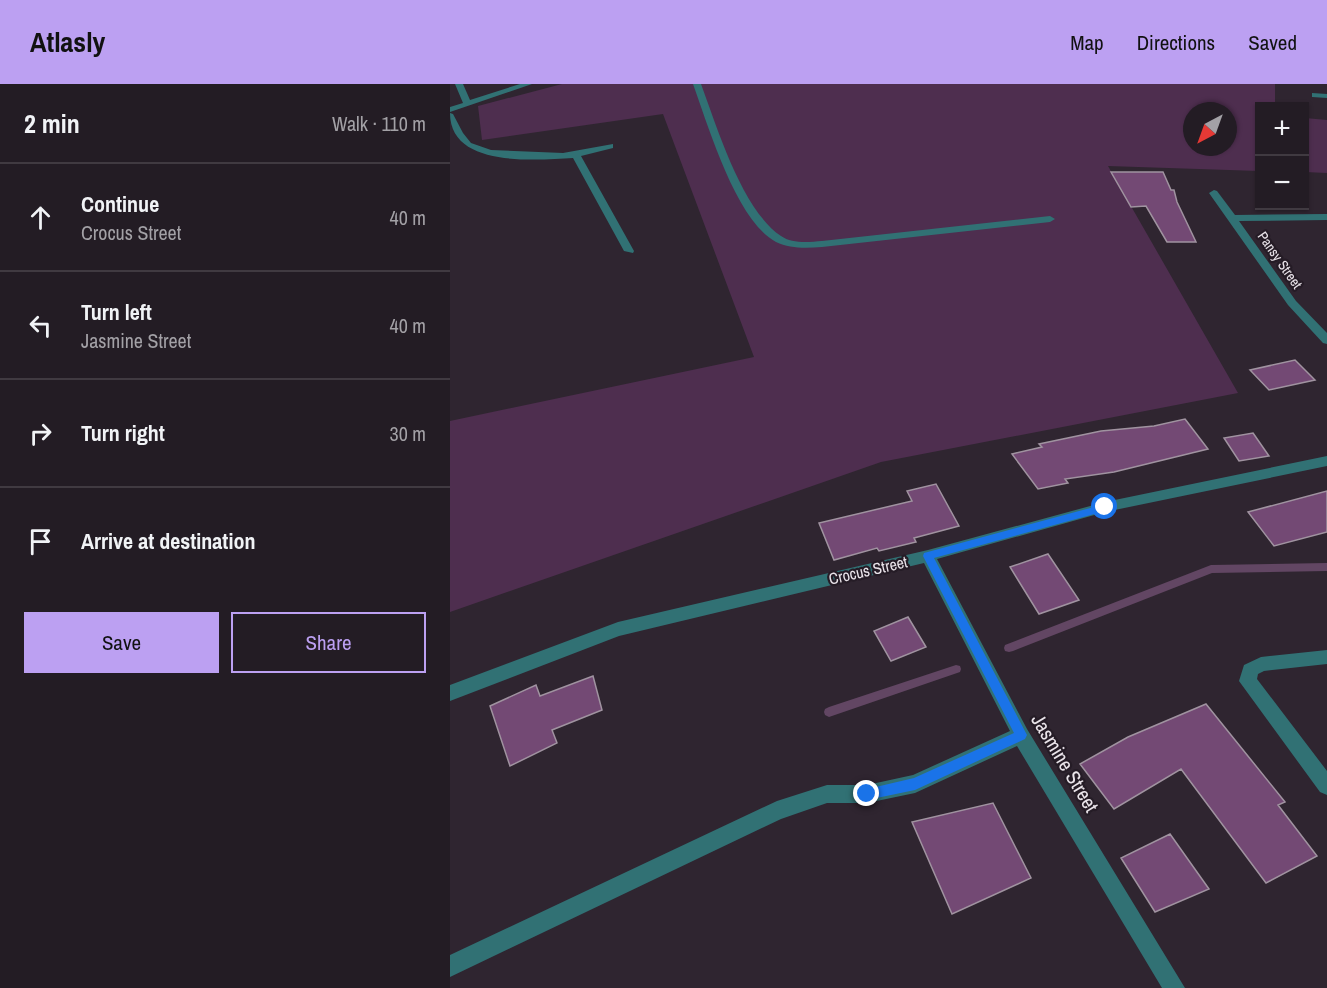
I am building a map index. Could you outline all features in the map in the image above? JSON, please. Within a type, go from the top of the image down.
[{"type":"street","points":[[459,84],[468,104]]},
{"type":"street","points":[[450,110],[528,84]]},
{"type":"street","points":[[697,84],[736,186],[767,230],[784,241],[805,245],[822,244],[1050,219]]},
{"type":"street","points":[[1315,95],[1327,96]]},
{"type":"street","points":[[450,116],[470,147],[498,154],[576,155],[610,146]]},
{"type":"street","points":[[576,155],[629,251]]},
{"type":"street","name":"Pansy Street","points":[[1214,193],[1292,303],[1327,340]]},
{"type":"street","points":[[1233,218],[1327,217]]},
{"type":"street","name":"Crocus Street","points":[[450,693],[618,629],[928,556],[1105,507],[1327,461]]},
{"type":"street","name":"Jasmine Street","points":[[928,556],[1021,735],[1169,986]]},
{"type":"street","points":[[1327,657],[1261,664],[1250,670],[1248,681],[1327,786]]},
{"type":"street","points":[[450,966],[777,811],[827,794],[867,794],[915,784],[1021,735]]},
{"type":"shaded area","points":[[562,84],[1275,84],[1275,102],[1255,102],[1255,171],[1108,166],[1238,393],[881,462],[450,612],[450,421],[754,357],[663,114],[482,140],[478,106]]},
{"type":"shaded area","points":[[1309,118],[1327,120],[1327,173],[1309,172]]},
{"type":"building","points":[[1111,172],[1163,172],[1171,190],[1174,190],[1177,202],[1196,242],[1167,242],[1146,206],[1131,207]]},
{"type":"building","points":[[1295,360],[1315,380],[1269,390],[1250,370]]},
{"type":"building","points":[[1185,419],[1208,449],[1114,472],[1065,479],[1068,483],[1038,489],[1012,454],[1042,447],[1039,444],[1101,431],[1154,426]]},
{"type":"building","points":[[1253,433],[1269,456],[1239,461],[1224,438]]},
{"type":"building","points":[[936,484],[959,526],[914,538],[916,542],[879,551],[877,548],[834,560],[819,523],[912,501],[907,491]]},
{"type":"building","points":[[1327,491],[1327,532],[1274,546],[1248,512]]},
{"type":"building","points":[[1048,554],[1079,600],[1039,614],[1010,567]]},
{"type":"building","points":[[908,617],[926,647],[891,661],[874,631]]},
{"type":"building","points":[[593,676],[602,710],[552,730],[557,743],[510,766],[490,706],[536,685],[540,696]]},
{"type":"building","points":[[1206,704],[1285,802],[1278,805],[1317,856],[1266,883],[1181,769],[1114,809],[1080,764],[1128,737]]},
{"type":"building","points":[[993,803],[1031,878],[952,914],[912,822]]},
{"type":"building","points":[[1170,834],[1209,889],[1155,912],[1121,858]]},
{"type":"waterway","points":[[1009,648],[1211,569],[1327,567]]},
{"type":"waterway","points":[[829,712],[956,669]]},
{"type":"route","points":[[867,794],[915,784],[1021,735],[928,556],[1105,507]]}]
